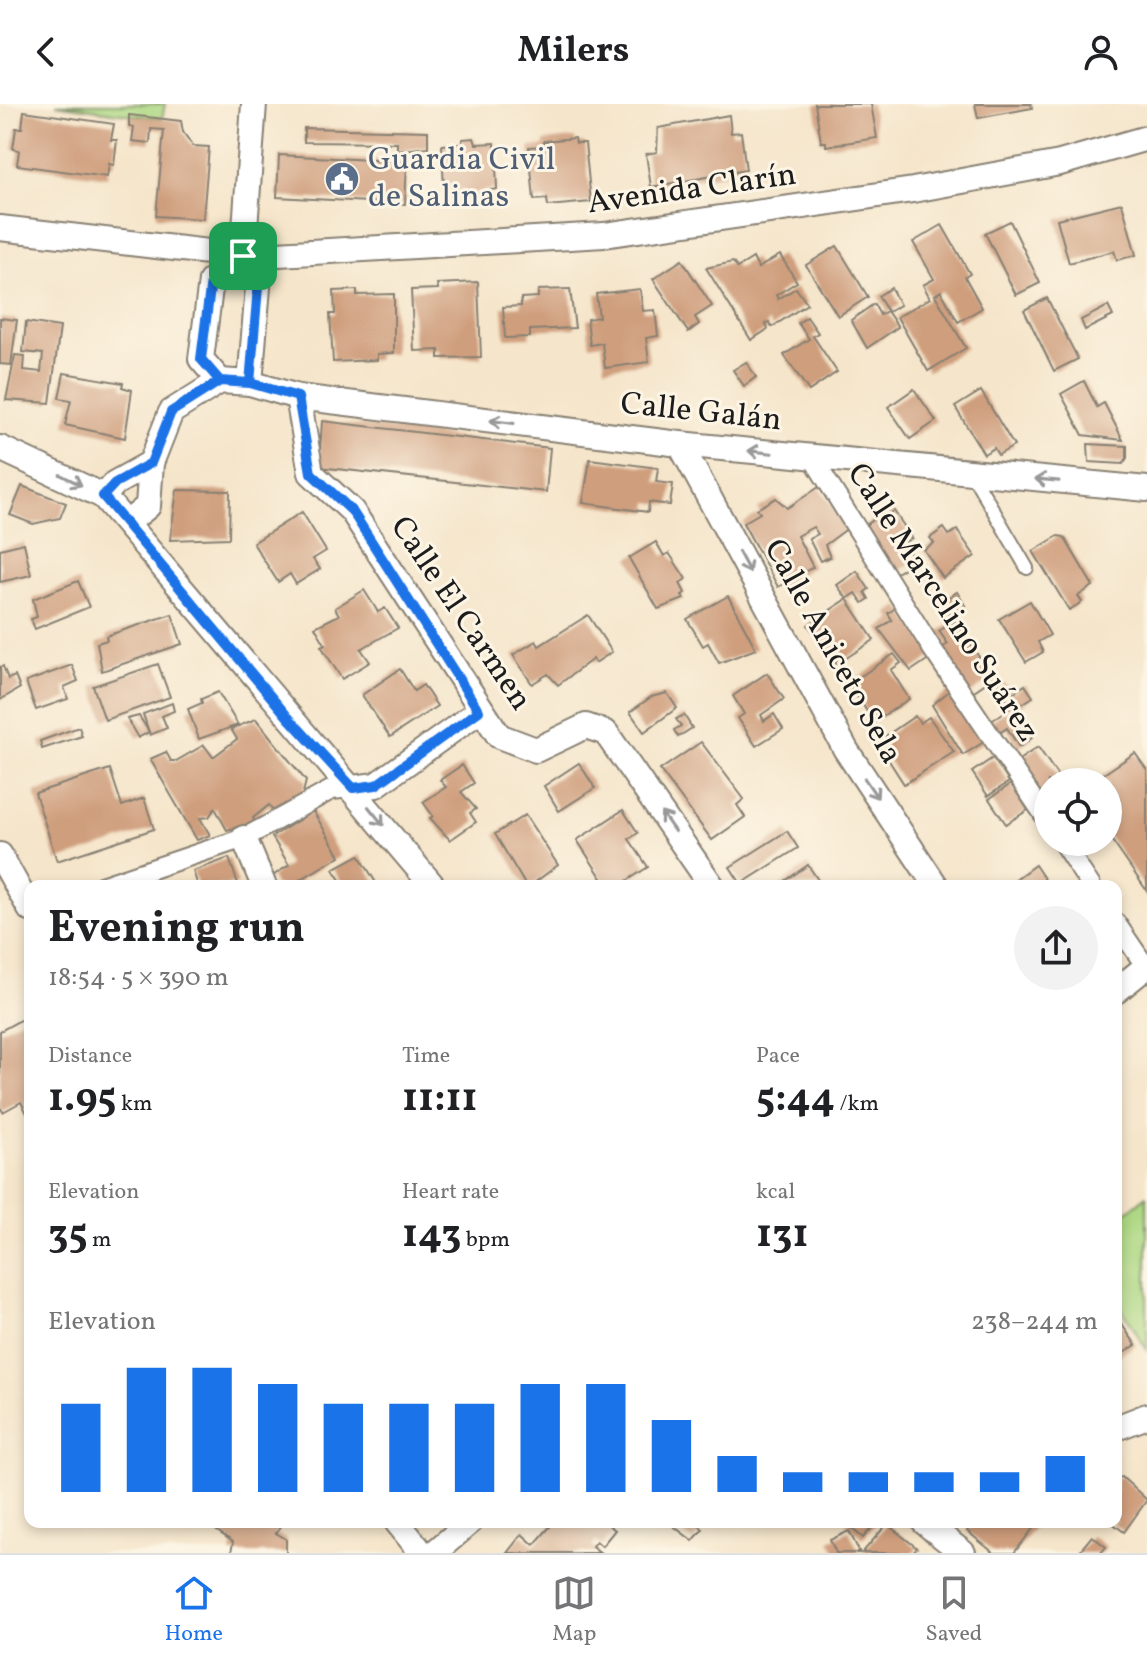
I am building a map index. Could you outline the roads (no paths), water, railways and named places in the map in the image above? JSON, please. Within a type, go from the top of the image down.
[{"type":"street","points":[[250,383],[258,287],[243,256],[254,104]]},
{"type":"street","name":"Avenida Clarín","points":[[0,228],[243,256],[519,242],[708,222],[1045,165],[1147,138]]},
{"type":"street","points":[[127,523],[148,506],[151,463],[171,412],[220,381],[201,359],[211,281],[243,256]]},
{"type":"street","name":"Calle Galán","points":[[220,381],[250,383],[298,397],[680,444],[1147,489]]},
{"type":"street","name":"Calle El Carmen","points":[[298,397],[311,473],[352,511],[479,711],[499,736],[536,750],[586,726],[606,733],[708,880]]},
{"type":"street","name":"Calle Aniceto Sela","points":[[680,444],[846,750],[932,880]]},
{"type":"street","points":[[0,448],[103,496],[428,880]]},
{"type":"street","name":"Calle Marcelino Suárez","points":[[812,457],[931,647],[1034,800]]},
{"type":"street","points":[[103,496],[115,483],[151,463]]},
{"type":"street","points":[[119,880],[244,838],[331,790],[376,785],[479,711]]},
{"type":"street","points":[[244,838],[262,880]]},
{"type":"street","points":[[0,855],[24,898]]},
{"type":"street","points":[[1071,856],[1087,880]]},
{"type":"street","points":[[1122,932],[1146,967],[1122,986]]},
{"type":"street","points":[[1122,1426],[1147,1416]]},
{"type":"street","points":[[402,1528],[422,1553]]},
{"type":"street","points":[[434,1553],[463,1528]]},
{"type":"street","points":[[932,1528],[963,1553]]},
{"type":"lane","points":[[972,473],[1027,568]]},
{"type":"place","name":"Guardia Civil de Salinas","points":[[342,179]]}]
